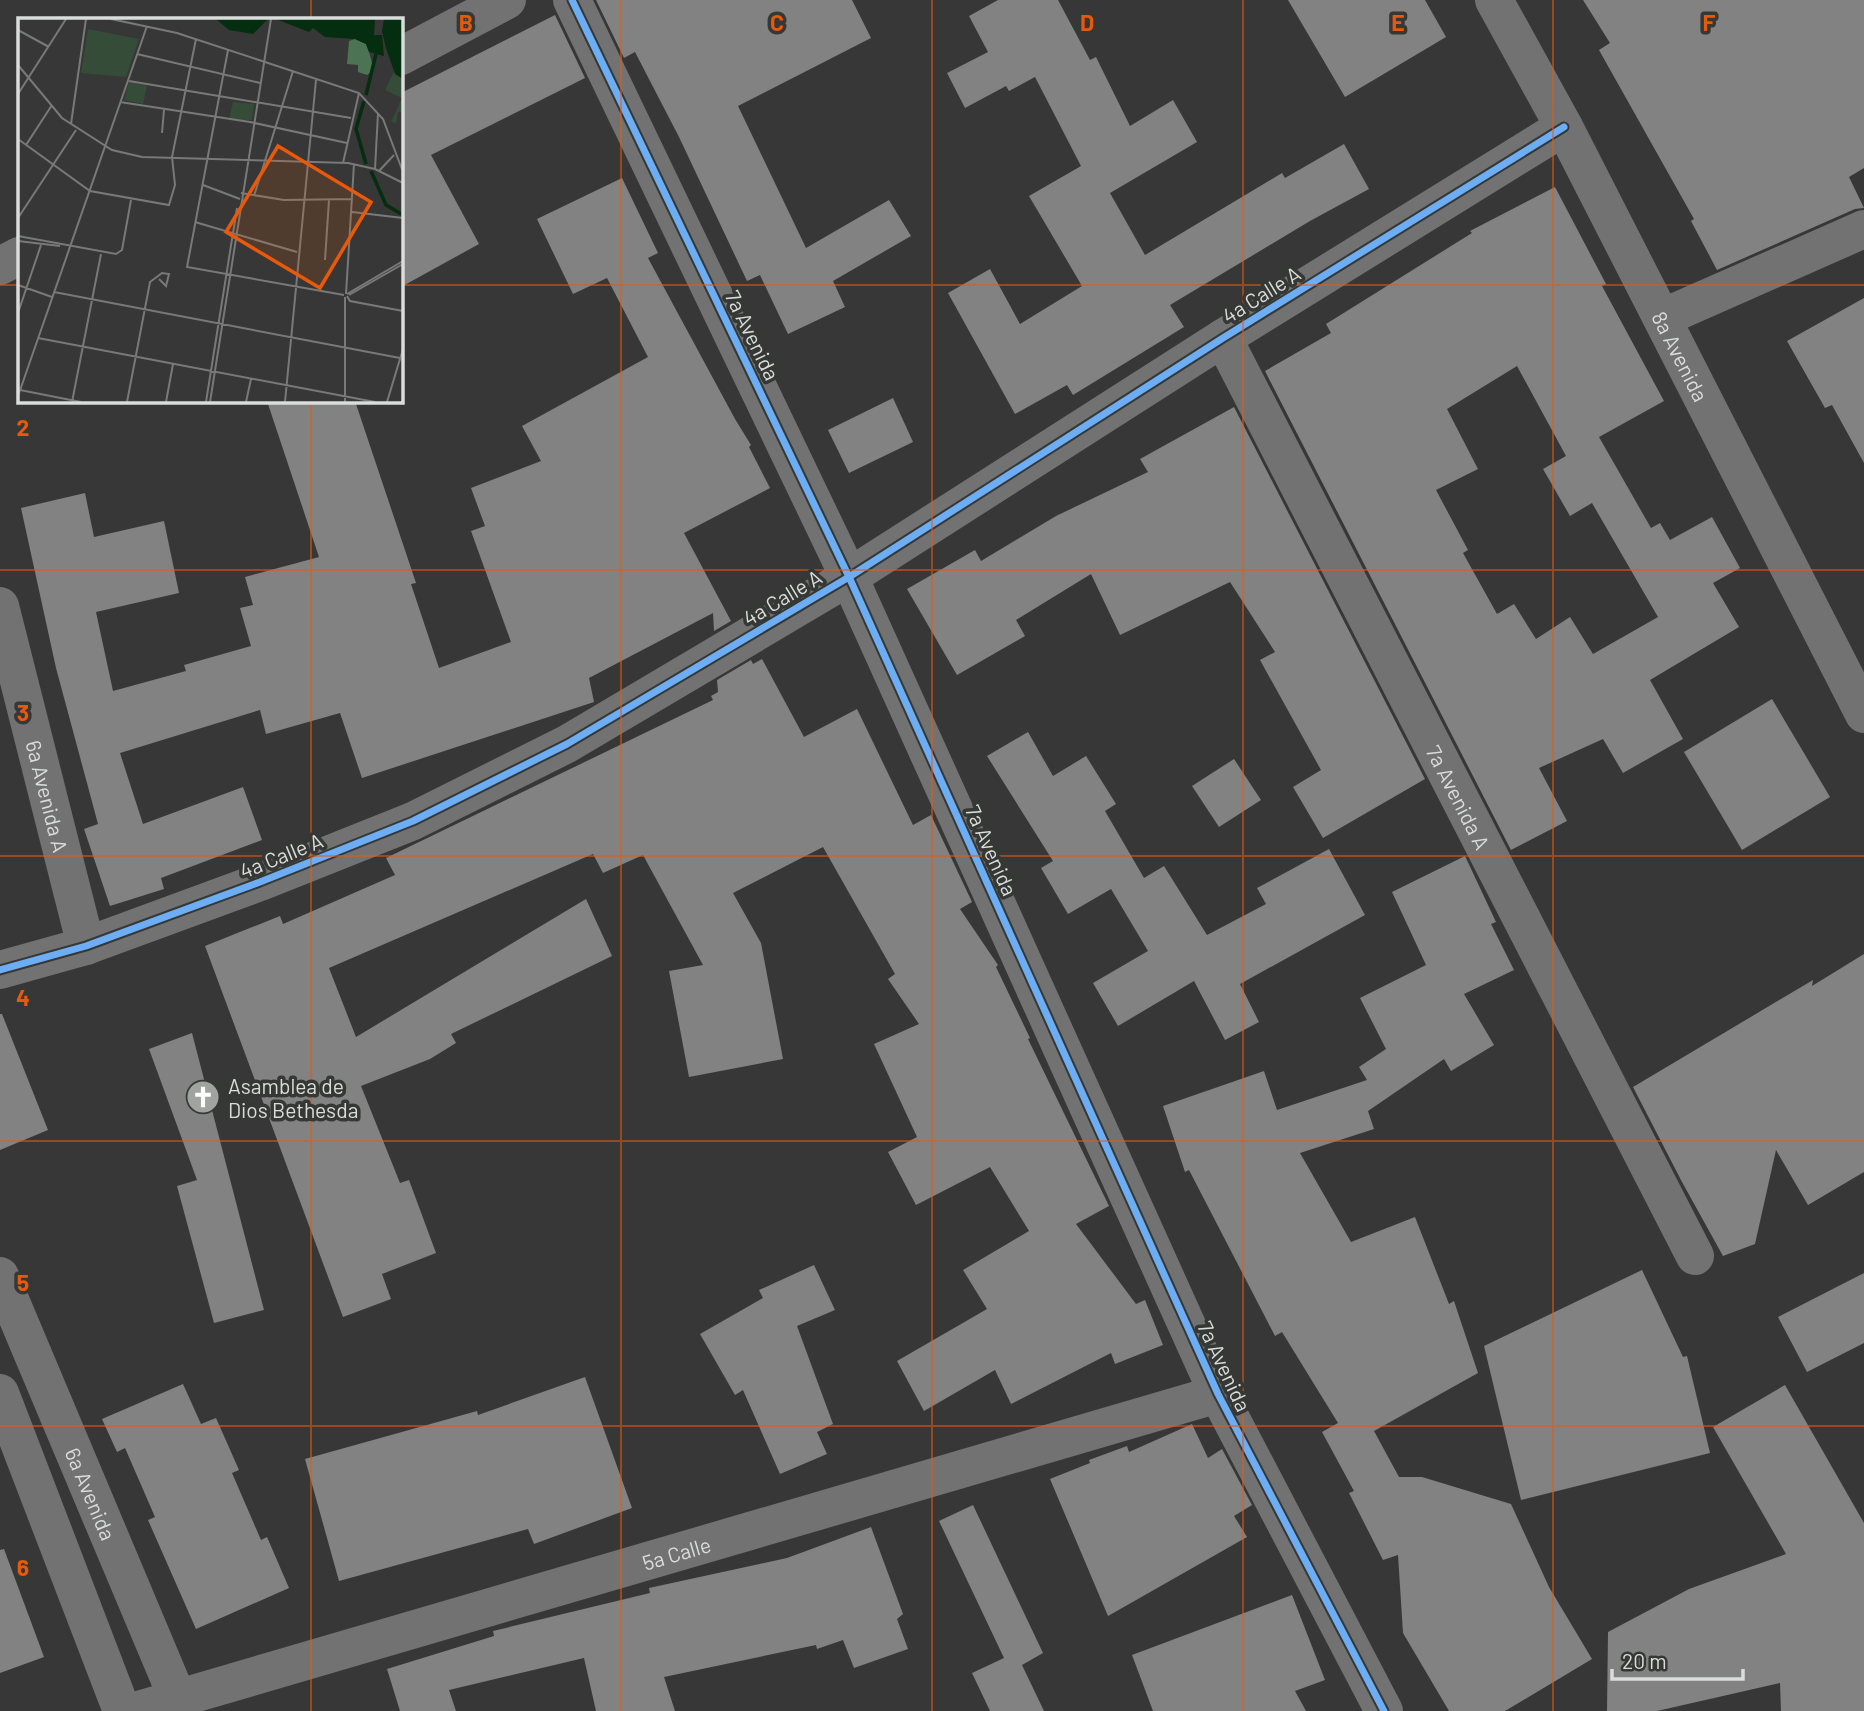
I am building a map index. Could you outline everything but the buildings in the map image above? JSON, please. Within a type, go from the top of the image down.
[{"type":"street","points":[[402,55],[507,0]]},
{"type":"street","name":"7a Avenida","points":[[572,0],[849,577],[1218,1394],[1384,1711]]},
{"type":"street","name":"8a Avenida","points":[[1494,0],[1564,127],[1864,714]]},
{"type":"street","name":"4a Calle A","points":[[0,970],[86,946],[260,882],[412,821],[567,744],[849,577],[1223,338],[1564,127]]},
{"type":"street","points":[[1662,318],[1864,229]]},
{"type":"street","points":[[0,266],[18,257]]},
{"type":"street","name":"7a Avenida A","points":[[1223,338],[1695,1256]]},
{"type":"street","name":"6a Avenida A","points":[[0,606],[86,946]]},
{"type":"street","name":"6a Avenida","points":[[0,1276],[181,1705]]},
{"type":"street","points":[[0,1393],[122,1711]]},
{"type":"street","name":"5a Calle","points":[[135,1711],[181,1705],[1218,1394]]},
{"type":"cycle path","points":[[572,0],[849,577],[1218,1394],[1384,1711]]},
{"type":"cycle path","points":[[0,970],[86,946],[260,882],[413,821],[567,744],[849,577],[1223,338],[1564,127]]},
{"type":"place","name":"Asamblea de Dios Bethesda","points":[[203,1097]]}]
